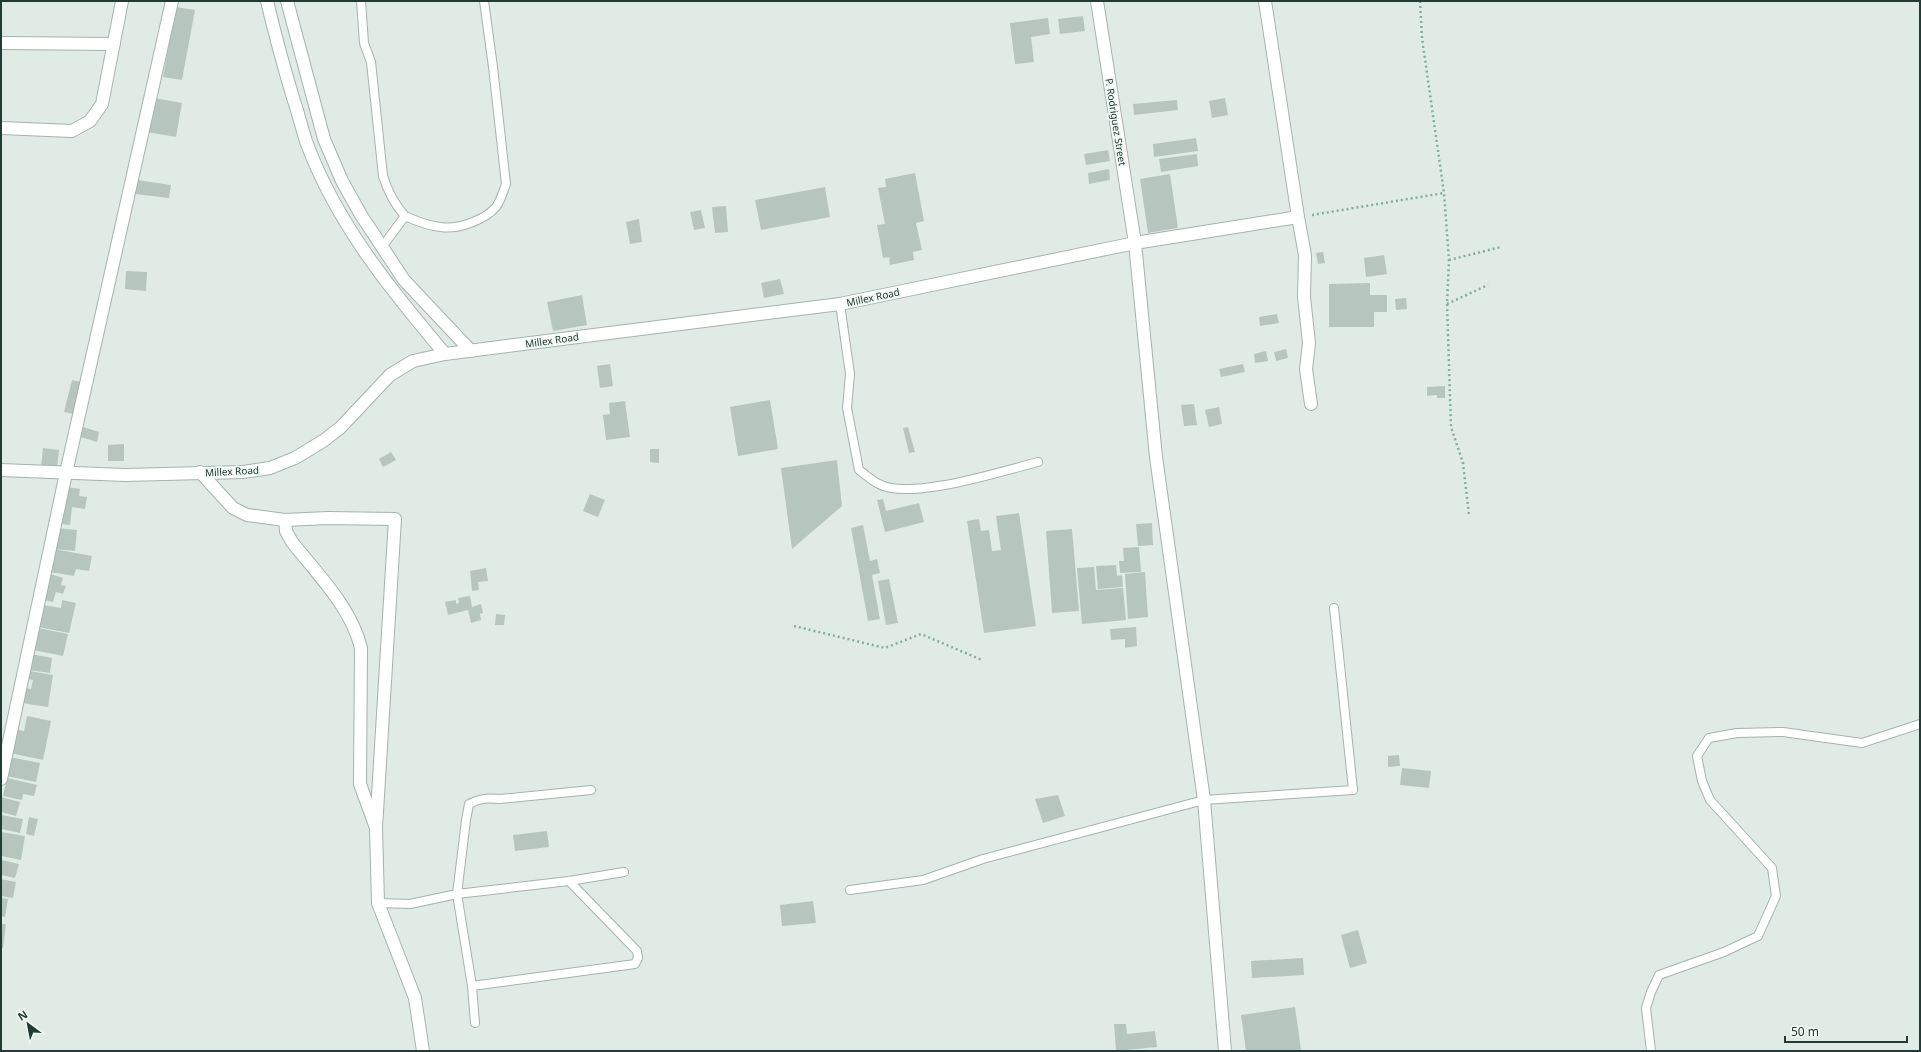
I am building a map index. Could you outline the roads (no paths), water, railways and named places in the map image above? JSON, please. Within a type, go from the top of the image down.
[{"type":"street","points":[[1,128],[72,131],[90,121],[102,104],[122,1]]},
{"type":"street","points":[[1,779],[66,473],[172,1]]},
{"type":"street","points":[[267,1],[277,43],[307,145],[327,187],[368,258],[392,291],[445,354]]},
{"type":"street","points":[[287,1],[324,139],[342,181],[361,215],[404,280],[471,351]]},
{"type":"street","name":"P. Rodriguez Street","points":[[1097,1],[1135,243],[1156,457],[1204,800],[1225,1051]]},
{"type":"street","points":[[1265,1],[1305,254],[1304,297],[1309,343],[1306,369],[1311,404]]},
{"type":"street","points":[[1,43],[114,44]]},
{"type":"street","name":"Millex Road","points":[[1,470],[125,474],[250,471],[270,468],[295,458],[340,428],[390,375],[413,361],[445,354],[840,304],[1135,243],[1298,217]]},
{"type":"street","points":[[200,472],[233,508],[247,516],[285,520],[328,518],[395,519],[376,828],[378,903],[415,998],[423,1051]]},
{"type":"street","points":[[285,520],[286,531],[292,542],[344,608],[357,631],[361,648],[360,784],[376,828]]},
{"type":"lane","points":[[362,1],[364,43],[371,62],[383,176],[396,207],[405,216],[418,222],[442,228],[460,226],[483,216],[495,207],[503,194],[506,184],[494,67],[484,1]]},
{"type":"lane","points":[[382,247],[405,216]]},
{"type":"lane","points":[[840,304],[850,374],[847,408],[859,470],[879,485],[902,490],[954,484],[1038,462]]},
{"type":"lane","points":[[850,890],[923,880],[983,859],[1204,800],[1353,790],[1334,608]]},
{"type":"lane","points":[[1651,1051],[1646,1008],[1651,992],[1659,975],[1724,952],[1758,936],[1776,896],[1772,868],[1710,800],[1702,781],[1697,756],[1709,738],[1737,732],[1783,732],[1862,743],[1920,724]]},
{"type":"lane","points":[[475,1023],[472,986],[457,894],[469,804],[478,799],[500,799],[591,790]]},
{"type":"lane","points":[[378,903],[410,904],[457,894],[569,881],[624,872]]},
{"type":"lane","points":[[472,986],[635,964],[638,958],[637,951],[569,881]]}]
